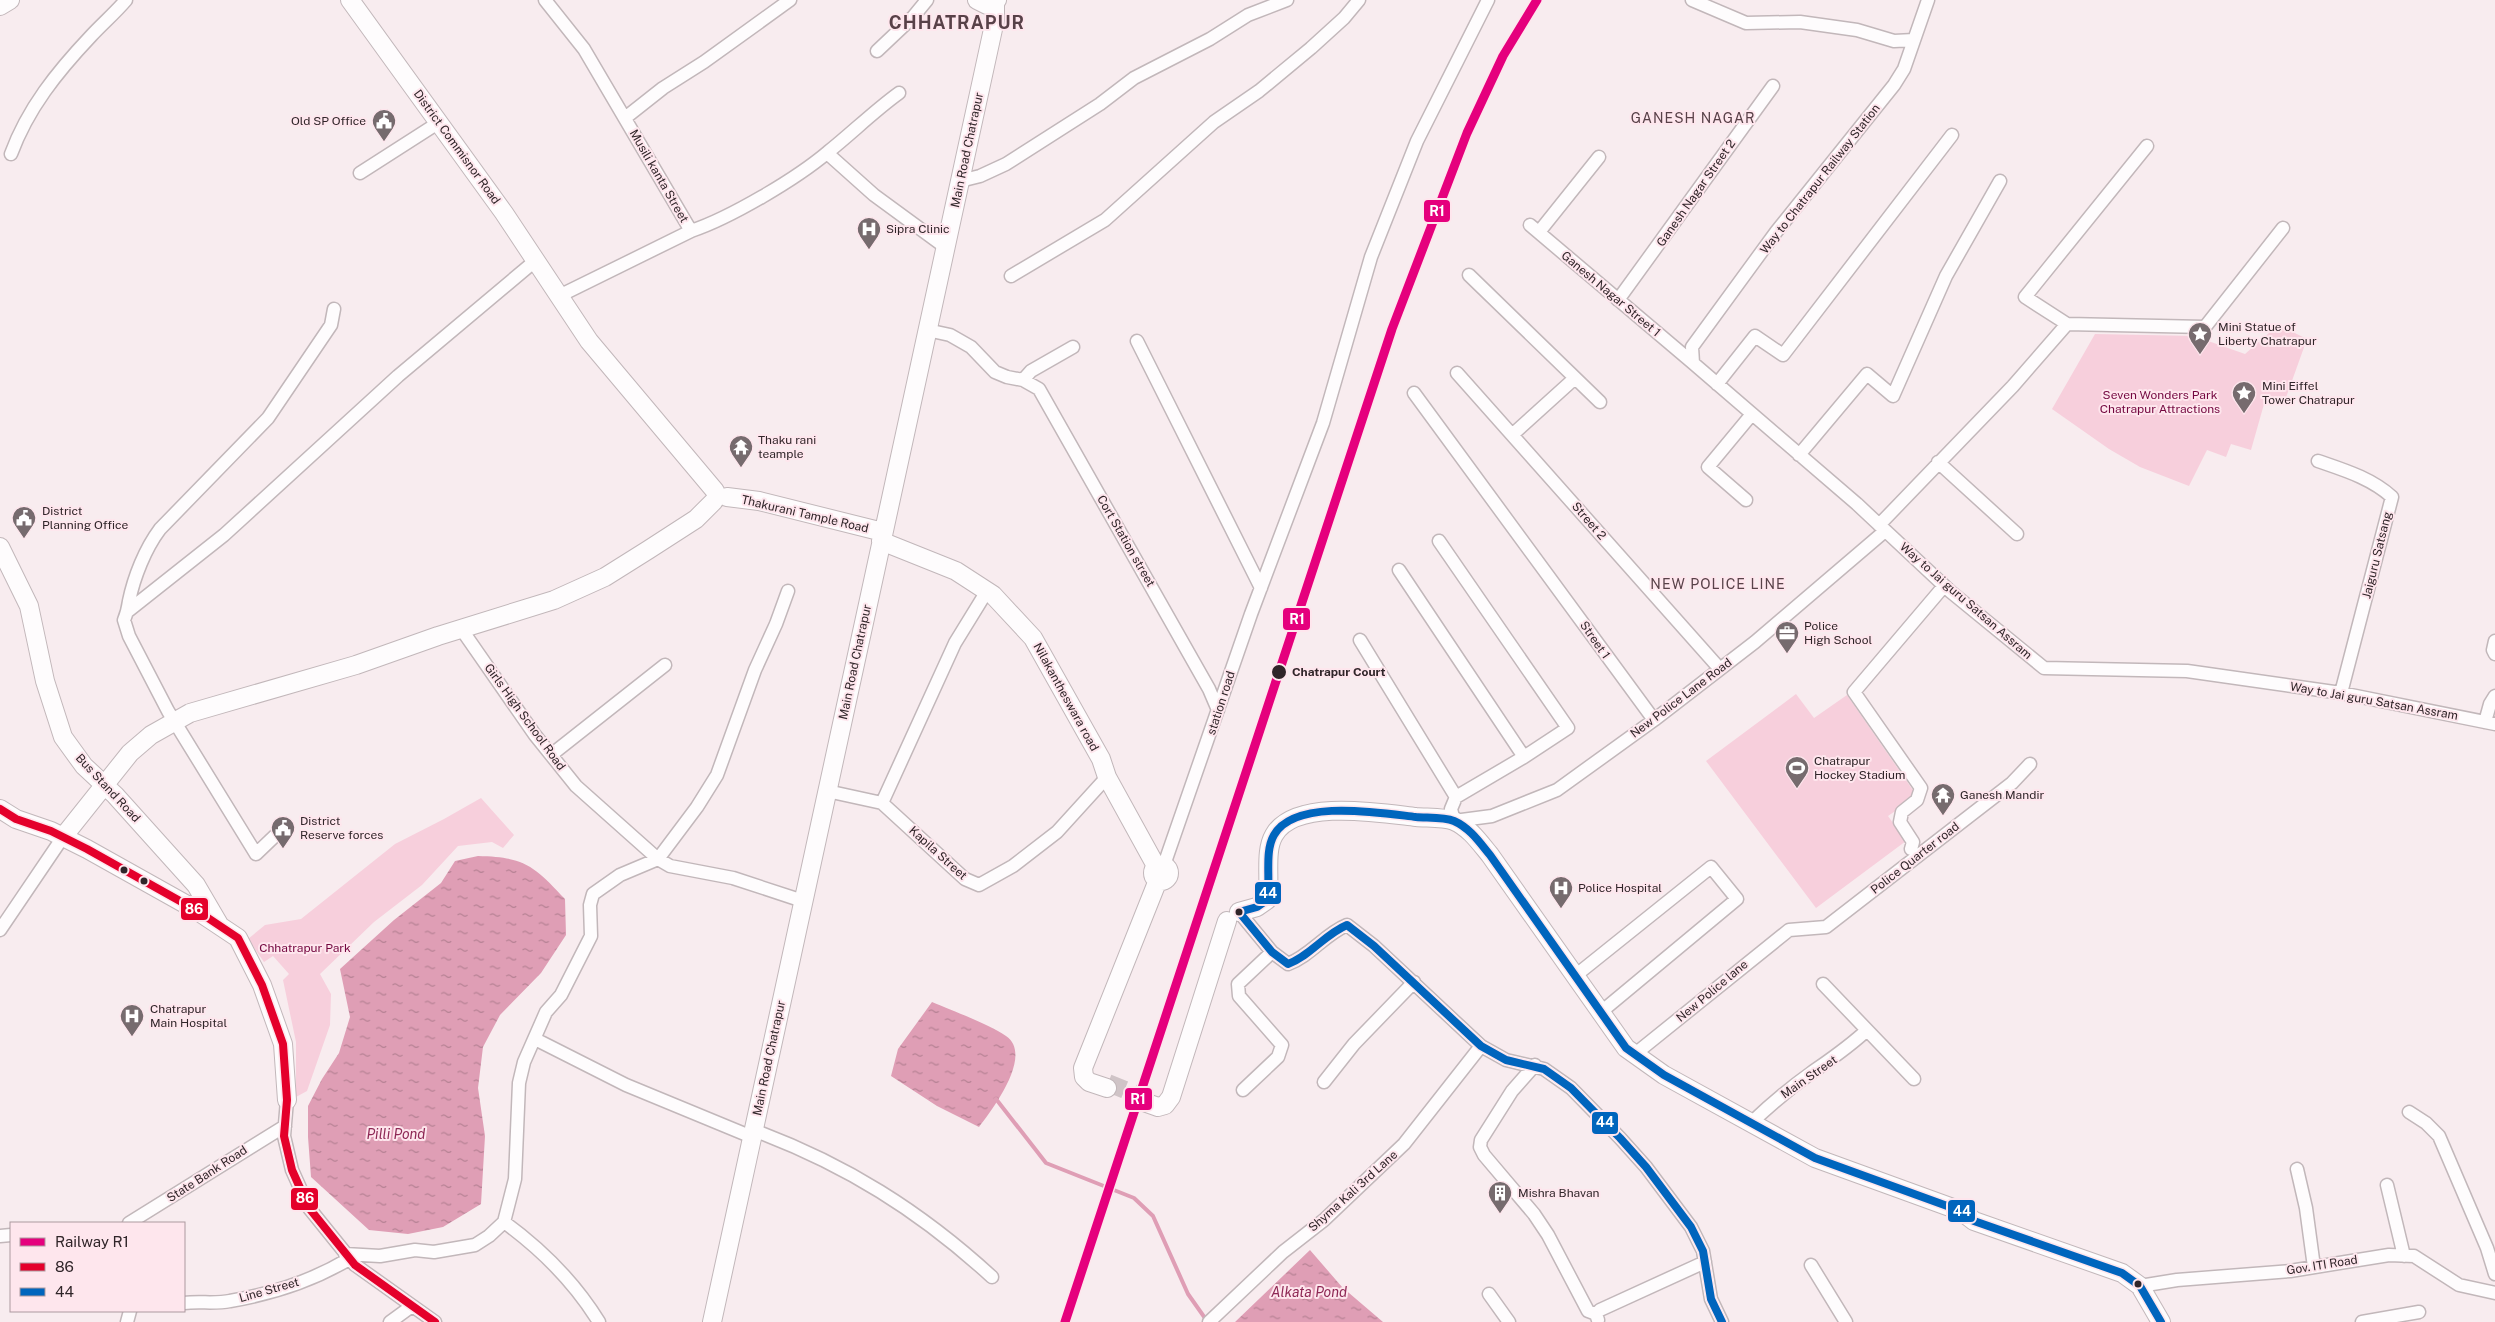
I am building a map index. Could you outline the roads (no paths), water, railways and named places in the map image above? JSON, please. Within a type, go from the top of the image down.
[{"type":"street","points":[[0,6],[10,0]]},
{"type":"street","points":[[11,154],[20,128],[33,106],[78,50],[126,0]]},
{"type":"street","name":"District Commisnor Road","points":[[350,0],[504,213],[595,348],[719,496]]},
{"type":"street","name":"Musili kanta Street","points":[[545,0],[584,49],[691,231],[559,296]]},
{"type":"street","points":[[625,118],[663,88],[704,62],[790,0]]},
{"type":"street","points":[[877,51],[914,17],[927,0]]},
{"type":"street","points":[[977,0],[987,5],[996,1]]},
{"type":"street","points":[[960,181],[980,176],[1006,164],[1100,104],[1134,78],[1210,39],[1248,15],[1287,0]]},
{"type":"street","points":[[1011,276],[1060,244],[1105,220],[1214,122],[1259,90],[1311,48],[1344,18],[1359,0]]},
{"type":"street","name":"station road","points":[[1160,873],[1261,588],[1323,423],[1371,257],[1417,141],[1488,0]]},
{"type":"street","points":[[1692,0],[1746,22],[1800,22],[1857,30],[1894,41],[1914,40]]},
{"type":"street","name":"Way to Chatrapur Railway Station","points":[[1693,363],[1692,347],[1776,232],[1894,85],[1904,69],[1928,0]]},
{"type":"street","name":"Main Road Chatrapur","points":[[712,1322],[995,20],[996,1]]},
{"type":"street","name":"Ganesh Nagar Street 2","points":[[1618,300],[1773,86]]},
{"type":"street","points":[[691,231],[721,218],[772,189],[827,153],[871,113],[899,93]]},
{"type":"street","points":[[360,173],[438,123]]},
{"type":"street","points":[[1717,384],[1755,336],[1783,355],[1952,135]]},
{"type":"street","points":[[2147,146],[2025,296],[2067,324],[2205,327],[2283,228]]},
{"type":"street","points":[[827,153],[874,195],[945,247]]},
{"type":"street","name":"Ganesh Nagar Street 1","points":[[1599,157],[1534,228],[1693,363]]},
{"type":"street","points":[[1799,455],[1867,374],[1893,396],[1946,276],[2000,180]]},
{"type":"street","points":[[128,611],[224,535],[398,376],[535,260]]},
{"type":"street","points":[[1469,275],[1600,402]]},
{"type":"street","points":[[280,831],[256,854],[175,721],[129,636],[124,620],[147,547],[173,516],[243,446],[278,405],[331,324],[334,309]]},
{"type":"street","name":"New Police Lane Road","points":[[1454,821],[1492,816],[1557,790],[1654,720],[1816,592],[1882,528],[1938,462],[2013,386],[2067,324]]},
{"type":"street","points":[[927,330],[950,336],[971,347],[995,372],[1023,380],[1031,372],[1073,347]]},
{"type":"street","points":[[1137,341],[1261,588]]},
{"type":"street","name":"Way to Jai guru Satsan Assram","points":[[1693,363],[1882,528],[1944,586],[2044,668],[2187,672],[2341,692],[2490,723]]},
{"type":"street","name":"Street 2","points":[[1457,373],[1720,669]]},
{"type":"street","points":[[1512,435],[1575,378]]},
{"type":"street","name":"Cort Station street","points":[[1023,380],[1039,389],[1139,563],[1209,689],[1218,710]]},
{"type":"street","name":"Street 1","points":[[1414,393],[1654,720]]},
{"type":"street","points":[[1746,500],[1708,467],[1752,414]]},
{"type":"street","name":"Jaiguru Satsang","points":[[2318,461],[2359,476],[2392,496],[2341,692]]},
{"type":"street","points":[[1938,462],[2017,534]]},
{"type":"street","points":[[0,930],[63,837],[130,754],[151,735],[190,713],[224,701],[356,665],[554,600],[605,577],[696,519],[719,496]]},
{"type":"street","name":"Thakurani Tample Road","points":[[719,496],[759,501],[882,537]]},
{"type":"street","name":"Nilakantheswara road","points":[[882,537],[956,571],[987,591],[1033,638],[1101,759],[1108,777],[1160,873]]},
{"type":"street","points":[[1440,541],[1568,728],[1524,757],[1456,797],[1451,809],[1454,821]]},
{"type":"street","name":"Bus Stand Road","points":[[0,547],[29,606],[45,681],[63,736],[84,766],[105,786],[196,885],[220,926]]},
{"type":"street","points":[[1399,570],[1524,757]]},
{"type":"street","points":[[1911,849],[1914,842],[1900,822],[1902,812],[1917,800],[1921,788],[1854,692],[1944,586]]},
{"type":"street","points":[[350,1259],[415,1250],[434,1252],[475,1245],[489,1236],[504,1222],[514,1179],[519,1083],[524,1062],[546,1012],[561,995],[591,936],[590,904],[593,894],[620,876],[658,859],[697,808],[716,775],[788,591]]},
{"type":"street","points":[[827,791],[882,803],[955,644],[987,591]]},
{"type":"street","name":"Girls High School Road","points":[[462,630],[511,703],[576,786],[658,859],[670,866],[733,878],[803,900]]},
{"type":"street","points":[[1360,640],[1456,797]]},
{"type":"street","points":[[2495,641],[2492,650],[2495,654]]},
{"type":"street","points":[[551,755],[664,665]]},
{"type":"street","points":[[2490,723],[2490,704],[2495,696]]},
{"type":"street","name":"Police Quarter road","points":[[1789,930],[1826,927],[2012,783],[2030,764]]},
{"type":"street","name":"Kapila Street","points":[[882,803],[965,879],[979,885],[1013,866],[1057,832],[1108,777]]},
{"type":"street","points":[[0,809],[16,819],[63,837],[154,886],[238,938],[262,985],[284,1044],[287,1100],[284,1136],[292,1170],[309,1208],[350,1259],[435,1322]]},
{"type":"street","points":[[1230,917],[1252,909],[1267,900],[1271,884],[1269,851],[1274,835],[1287,822],[1331,810],[1361,810],[1454,821],[1474,835],[1490,855],[1626,1048],[1664,1075],[1815,1158],[1961,1211],[1974,1221],[2097,1262],[2122,1273],[2140,1286],[2161,1322]]},
{"type":"street","points":[[1575,976],[1710,868],[1737,899],[1601,1012]]},
{"type":"street","points":[[1107,1086],[1089,1075],[1088,1070],[1161,890],[1160,873]]},
{"type":"street","points":[[1230,917],[1288,964],[1296,961],[1334,930],[1347,925],[1359,932],[1481,1046],[1506,1060],[1544,1069],[1570,1088],[1646,1167],[1691,1227],[1703,1251],[1711,1299],[1722,1322]]},
{"type":"street","points":[[1144,1100],[1158,1107],[1165,1105],[1171,1097],[1230,917]]},
{"type":"street","name":"New Police lane","points":[[1635,1054],[1789,930]]},
{"type":"street","points":[[1244,1090],[1278,1057],[1282,1045],[1239,996],[1238,984],[1272,952]]},
{"type":"street","points":[[1324,1082],[1354,1044],[1414,982]]},
{"type":"street","points":[[1823,984],[1914,1079]]},
{"type":"street","name":"Main Street","points":[[1752,1124],[1776,1100],[1811,1073],[1844,1052],[1867,1030]]},
{"type":"street","points":[[534,1039],[626,1085],[752,1134],[799,1147],[850,1172],[892,1198],[961,1249],[992,1277]]},
{"type":"street","name":"Shyma Kali 3rd Lane","points":[[1212,1319],[1283,1252],[1324,1220],[1404,1144],[1481,1046]]},
{"type":"street","points":[[1534,1066],[1512,1090],[1481,1140],[1480,1147],[1484,1155],[1534,1214],[1548,1235],[1588,1311],[1597,1318],[1600,1310],[1705,1262]]},
{"type":"street","points":[[2409,1112],[2426,1123],[2439,1136],[2487,1248],[2495,1274]]},
{"type":"street","name":"State Bank Road","points":[[131,1222],[285,1126]]},
{"type":"street","points":[[2297,1169],[2306,1208],[2314,1267]]},
{"type":"street","points":[[2387,1185],[2404,1256]]},
{"type":"street","points":[[504,1222],[535,1245],[589,1305],[599,1322]]},
{"type":"street","name":"Gov. ITI Road","points":[[2140,1286],[2177,1280],[2290,1271],[2389,1254],[2414,1256],[2459,1285],[2495,1293]]},
{"type":"street","name":"Line Street","points":[[185,1303],[228,1302],[264,1293],[333,1269],[350,1259]]},
{"type":"street","points":[[1811,1265],[1846,1322]]},
{"type":"street","points":[[1490,1294],[1509,1322]]},
{"type":"street","points":[[390,1322],[412,1306]]},
{"type":"street","points":[[2362,1322],[2419,1312]]},
{"type":"water","name":"Pilli Pond","points":[[478,856],[507,858],[518,861],[545,878],[565,899],[566,935],[541,973],[500,1015],[483,1047],[478,1088],[485,1136],[481,1204],[443,1227],[408,1234],[369,1230],[311,1177],[308,1106],[322,1079],[339,1053],[350,1017],[340,969],[394,920],[441,883],[455,861]]},
{"type":"water","points":[[932,1002],[990,1027],[1006,1036],[1013,1045],[1015,1056],[1008,1082],[1001,1096],[979,1127],[937,1106],[891,1076],[898,1049]]},
{"type":"water","name":"Alkata Pond","points":[[1310,1250],[1342,1287],[1383,1322],[1235,1322]]},
{"type":"waterway","points":[[996,1099],[1046,1163],[1134,1198],[1153,1216],[1188,1294],[1207,1321]]},
{"type":"tunnel","points":[[1108,1083],[1145,1098]]},
{"type":"railway","points":[[1503,56],[1535,0]]},
{"type":"rail line","name":"R1","points":[[1065,1322],[1392,329],[1467,133],[1503,56],[1537,0]]},
{"type":"place","name":"Old SP Office","points":[[384,142]]},
{"type":"place","name":"Sipra Clinic","points":[[869,250]]},
{"type":"place","name":"Mini Statue of Liberty Chatrapur","points":[[2200,355]]},
{"type":"place","name":"Mini Eiffel Tower Chatrapur","points":[[2244,414]]},
{"type":"place","name":"Thaku rani teample","points":[[741,468]]},
{"type":"place","name":"District Planning Office","points":[[24,539]]},
{"type":"place","name":"Police High School","points":[[1787,654]]},
{"type":"place","name":"Chatrapur Court","points":[[1279,672]]},
{"type":"place","name":"Chatrapur Hockey Stadium","points":[[1797,789]]},
{"type":"place","name":"Ganesh Mandir","points":[[1943,816]]},
{"type":"place","name":"District Reserve forces","points":[[283,849]]},
{"type":"place","name":"Police Hospital","points":[[1561,909]]},
{"type":"place","name":"Chatrapur Main Hospital","points":[[132,1037]]},
{"type":"place","name":"Mishra Bhavan","points":[[1500,1214]]},
{"type":"district","name":"CHHATRAPUR","points":[[957,23]]},
{"type":"district","name":"GANESH NAGAR","points":[[1693,118]]},
{"type":"district","name":"NEW POLICE LINE","points":[[1718,584]]},
{"type":"park label","name":"Seven Wonders Park Chatrapur Attractions","points":[[2160,402]]},
{"type":"park label","name":"Chhatrapur Park","points":[[305,948]]}]
